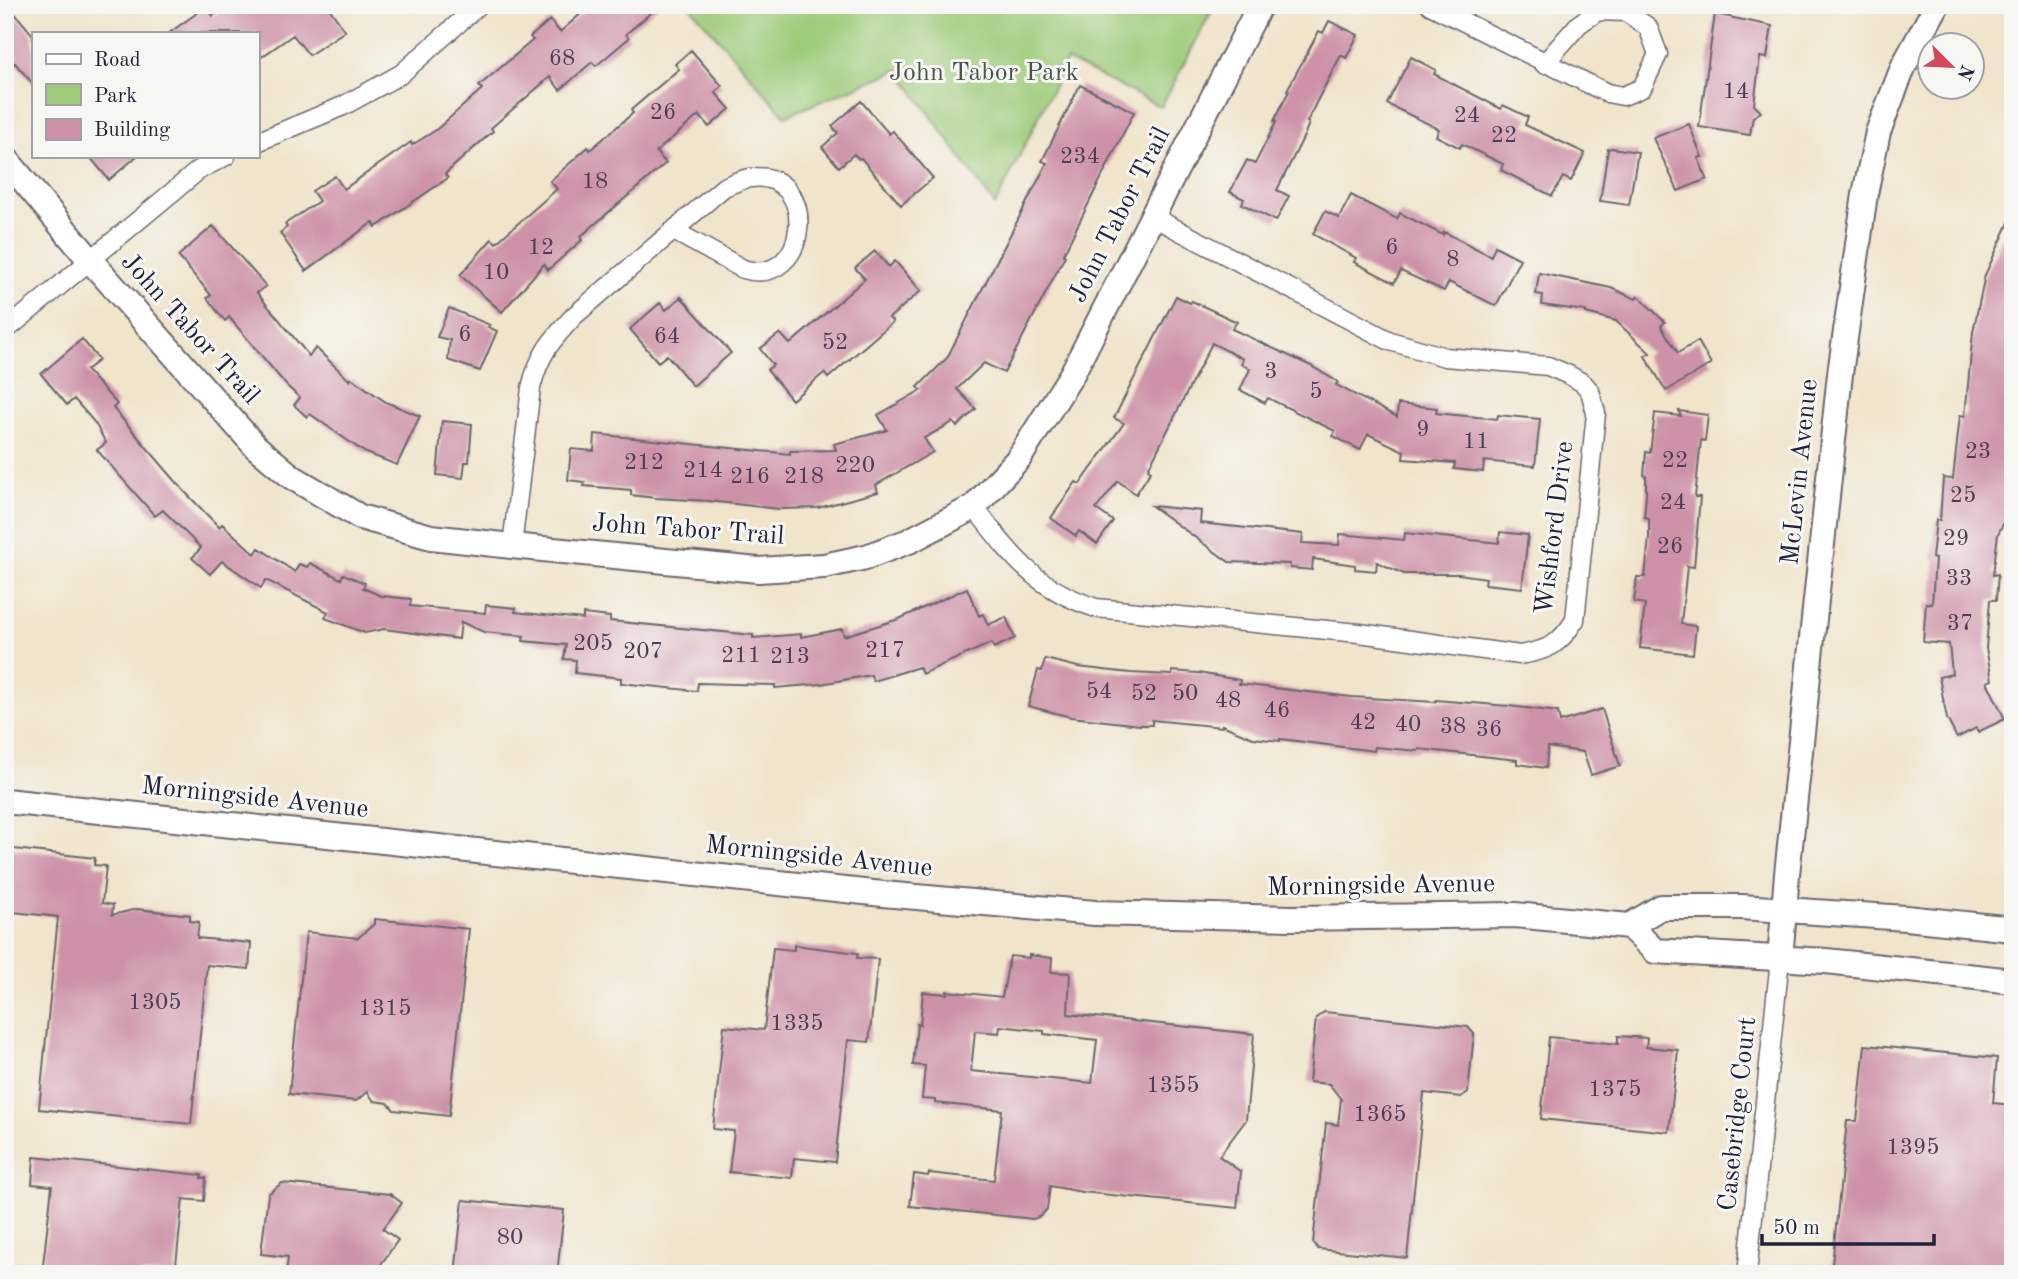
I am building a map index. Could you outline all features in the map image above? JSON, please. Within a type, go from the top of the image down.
[{"type":"street","points":[[259,141],[343,106],[401,74],[479,5]]},
{"type":"street","name":"John Tabor Trail","points":[[5,158],[90,261],[256,447],[292,477],[360,517],[431,537],[512,546],[758,570],[824,566],[866,556],[909,541],[974,507],[1018,458],[1072,374],[1260,5]]},
{"type":"street","points":[[1430,5],[1544,64],[1607,93],[1623,96],[1642,88],[1658,54],[1648,27],[1626,12],[1598,11],[1573,30],[1544,64]]},
{"type":"street","name":"McLevin Avenue","points":[[1780,959],[1840,374],[1865,194],[1878,132],[1905,65],[1937,5]]},
{"type":"street","points":[[5,331],[199,170],[222,158]]},
{"type":"street","points":[[512,546],[536,364],[552,339],[574,317],[724,187],[747,178],[763,178],[782,187],[793,198],[799,217],[795,245],[777,266],[766,272],[754,273],[730,264],[674,231]]},
{"type":"street","name":"Wishford Drive","points":[[974,507],[1026,570],[1043,584],[1096,608],[1359,633],[1520,655],[1544,651],[1563,638],[1575,620],[1596,413],[1590,391],[1583,383],[1548,366],[1445,357],[1390,341],[1153,217]]},
{"type":"street","name":"Morningside Avenue","points":[[5,802],[870,893],[1095,913],[1292,918],[1515,915],[1629,926]]},
{"type":"street","points":[[2013,929],[1906,918],[1741,907],[1661,907],[1629,926],[1655,951],[1826,961],[2013,981]]},
{"type":"street","name":"Casebridge Court","points":[[1747,1274],[1780,959]]},
{"type":"green space","name":"John Tabor Park","points":[[689,5],[1215,5],[1161,107],[1067,60],[995,205],[898,70],[785,116]]},
{"type":"building","points":[[5,5],[8,5],[32,34],[32,83],[5,56]]},
{"type":"building","points":[[228,5],[327,5],[345,31],[309,55],[293,35],[259,59],[259,32],[170,32],[207,6],[213,16]]},
{"type":"building","points":[[591,5],[660,5],[626,34],[629,38],[596,66],[592,62],[560,90],[550,77],[491,128],[493,131],[445,174],[448,178],[376,227],[373,222],[306,271],[280,233],[287,227],[285,224],[319,201],[312,191],[335,176],[344,189],[411,142],[412,145],[436,130],[482,89],[479,86],[533,40],[530,37],[550,20],[560,32]]},
{"type":"building","points":[[1715,14],[1772,26],[1767,58],[1760,57],[1754,105],[1761,112],[1753,117],[1750,135],[1699,127]]},
{"type":"building","points":[[1329,21],[1358,35],[1346,58],[1341,55],[1277,190],[1289,196],[1276,221],[1242,204],[1244,199],[1230,192],[1247,160],[1255,164],[1276,122],[1274,121],[1289,91],[1287,90],[1319,31],[1323,33]]},
{"type":"building","points":[[691,50],[722,86],[715,92],[730,109],[709,127],[699,115],[656,152],[666,163],[580,237],[582,240],[548,270],[544,264],[502,312],[460,275],[492,239],[496,243],[557,189],[550,181],[588,147],[590,150],[633,113],[631,110],[679,69],[675,64]]},
{"type":"building","points":[[1411,57],[1436,70],[1434,74],[1501,109],[1503,105],[1528,117],[1525,125],[1585,153],[1571,181],[1563,177],[1552,196],[1501,170],[1503,164],[1462,144],[1460,148],[1436,136],[1439,129],[1387,104]]},
{"type":"building","points":[[1080,85],[1134,112],[1063,255],[1065,256],[1004,373],[984,363],[957,389],[976,409],[957,427],[953,422],[924,438],[933,452],[876,485],[878,492],[818,508],[779,509],[655,498],[631,495],[631,490],[584,486],[585,482],[568,480],[571,449],[594,451],[595,434],[790,454],[790,451],[836,450],[834,444],[887,430],[878,415],[921,390],[918,387],[947,358],[1047,163],[1042,161]]},
{"type":"building","points":[[861,101],[889,134],[893,131],[933,178],[901,205],[861,158],[854,154],[839,167],[822,147],[838,133],[832,126]]},
{"type":"building","points":[[1689,124],[1707,179],[1678,191],[1653,138]]},
{"type":"building","points":[[1608,149],[1638,152],[1629,205],[1600,201]]},
{"type":"building","points":[[91,158],[135,158],[109,180]]},
{"type":"building","points":[[1351,195],[1397,219],[1400,213],[1491,256],[1495,246],[1520,259],[1496,306],[1449,282],[1444,291],[1401,271],[1394,283],[1354,262],[1356,258],[1313,234],[1325,211],[1339,218]]},
{"type":"building","points":[[2013,214],[2013,418],[2004,522],[1998,534],[1993,575],[1998,574],[1996,600],[1990,600],[1986,648],[1992,680],[1987,682],[2005,719],[1978,732],[1976,728],[1957,738],[1947,719],[1939,677],[1952,674],[1949,644],[1923,642],[1926,603],[1932,604],[1935,559],[1932,558],[1936,520],[1940,520],[1943,478],[1953,479],[1960,415],[1965,416],[1973,332],[1985,275]]},
{"type":"building","points":[[213,226],[266,286],[257,293],[309,356],[316,348],[350,381],[351,378],[386,402],[420,416],[397,465],[364,452],[310,414],[307,417],[294,405],[300,398],[229,317],[225,321],[207,298],[211,295],[178,256]]},
{"type":"building","points":[[875,251],[889,267],[895,261],[921,291],[889,318],[893,322],[828,378],[824,373],[792,400],[767,370],[773,365],[760,349],[780,333],[790,344],[865,279],[855,268]]},
{"type":"building","points":[[1539,273],[1611,288],[1636,299],[1638,296],[1665,322],[1661,326],[1678,353],[1698,341],[1711,364],[1666,391],[1645,356],[1650,353],[1616,321],[1586,311],[1542,305],[1543,295],[1536,294]]},
{"type":"building","points":[[1176,296],[1237,322],[1232,329],[1311,366],[1338,382],[1336,385],[1397,417],[1398,404],[1437,408],[1436,413],[1497,419],[1498,415],[1540,419],[1535,466],[1484,461],[1483,472],[1454,469],[1455,463],[1403,459],[1404,451],[1368,434],[1360,450],[1333,436],[1335,431],[1268,398],[1265,403],[1240,390],[1250,369],[1241,364],[1243,359],[1212,343],[1148,469],[1151,471],[1136,494],[1118,481],[1096,509],[1113,521],[1097,544],[1079,531],[1076,536],[1051,518],[1076,482],[1080,484],[1124,423],[1114,418]]},
{"type":"building","points":[[681,297],[731,353],[693,386],[667,355],[658,362],[630,329],[660,303],[666,310]]},
{"type":"building","points":[[449,308],[490,325],[488,327],[497,331],[480,371],[448,360],[450,340],[437,337]]},
{"type":"building","points":[[82,339],[99,360],[86,370],[117,404],[113,408],[185,492],[219,527],[222,524],[255,554],[259,548],[295,572],[299,564],[307,567],[310,563],[341,579],[343,574],[365,583],[363,588],[381,596],[411,599],[410,606],[485,613],[486,605],[516,608],[515,612],[583,619],[583,614],[610,617],[610,621],[753,635],[753,638],[801,634],[801,637],[842,629],[844,636],[899,619],[967,588],[979,616],[983,614],[988,625],[1006,617],[1015,638],[994,648],[991,643],[922,674],[919,667],[873,681],[871,675],[821,684],[775,688],[775,685],[698,683],[697,691],[621,683],[621,678],[575,673],[576,660],[564,659],[566,645],[523,641],[524,636],[484,632],[461,622],[459,639],[384,629],[365,633],[325,618],[328,612],[266,580],[261,588],[222,561],[210,574],[192,558],[201,548],[163,510],[155,516],[97,450],[106,443],[95,423],[74,399],[67,405],[41,374]]},
{"type":"building","points":[[1679,411],[1708,415],[1705,441],[1701,440],[1695,497],[1700,497],[1694,567],[1687,566],[1681,624],[1696,626],[1693,654],[1640,648],[1645,604],[1634,602],[1637,577],[1645,577],[1649,518],[1644,517],[1644,475],[1655,413],[1681,416]]},
{"type":"building","points":[[442,421],[472,424],[469,462],[465,462],[463,478],[437,475]]},
{"type":"building","points":[[1152,506],[1201,511],[1200,523],[1303,534],[1302,543],[1339,545],[1340,534],[1404,540],[1405,533],[1499,543],[1500,532],[1528,535],[1522,588],[1485,584],[1486,578],[1459,574],[1404,574],[1377,562],[1376,571],[1313,559],[1312,570],[1290,568],[1290,564],[1229,562]]},
{"type":"building","points":[[1045,659],[1078,667],[1130,673],[1198,673],[1240,680],[1239,684],[1352,697],[1509,706],[1558,712],[1560,722],[1602,709],[1620,766],[1591,775],[1583,752],[1548,747],[1546,768],[1517,764],[1517,760],[1419,749],[1375,747],[1374,751],[1253,738],[1222,725],[1152,720],[1152,725],[1140,725],[1071,717],[1028,706],[1038,670],[1042,671]]},
{"type":"building","points":[[5,848],[95,858],[94,865],[106,866],[102,903],[113,905],[112,915],[137,909],[190,915],[190,921],[199,922],[197,938],[251,943],[249,969],[207,965],[191,1124],[39,1109],[58,917],[5,911]]},
{"type":"building","points":[[374,919],[469,929],[449,1116],[394,1110],[388,1103],[374,1101],[367,1092],[356,1101],[289,1094],[306,932],[358,938],[374,924]]},
{"type":"building","points":[[794,945],[858,953],[857,958],[878,959],[869,1042],[848,1040],[835,1162],[794,1158],[792,1178],[729,1172],[734,1131],[713,1129],[724,1026],[764,1030],[773,948],[794,950]]},
{"type":"building","points":[[1029,955],[1052,958],[1051,972],[1070,973],[1068,1014],[1254,1034],[1246,1120],[1219,1156],[1241,1172],[1237,1208],[1082,1192],[1050,1186],[1047,1209],[1041,1216],[1033,1219],[910,1206],[914,1174],[928,1176],[929,1173],[994,1180],[1002,1110],[935,1103],[935,1100],[922,1099],[925,1066],[913,1065],[923,992],[947,994],[947,991],[1002,997],[1010,956],[1029,958]],"holes":[[[1000,1026],[1044,1031],[1044,1034],[1097,1040],[1092,1083],[971,1071],[975,1031],[999,1033]]]},
{"type":"building","points":[[1324,1012],[1468,1027],[1474,1034],[1468,1092],[1461,1097],[1424,1093],[1407,1258],[1318,1249],[1313,1243],[1326,1123],[1338,1125],[1341,1099],[1329,1084],[1309,1082],[1316,1018]]},
{"type":"building","points":[[1618,1036],[1647,1038],[1646,1047],[1678,1050],[1669,1132],[1541,1119],[1549,1037],[1618,1044]]},
{"type":"building","points":[[1865,1045],[1997,1058],[1993,1103],[2013,1105],[2013,1274],[1831,1274],[1847,1121],[1857,1121]]},
{"type":"building","points":[[34,1157],[202,1175],[201,1178],[206,1178],[204,1201],[183,1199],[175,1274],[42,1274],[52,1186],[32,1184]]},
{"type":"building","points":[[282,1183],[390,1194],[402,1203],[383,1229],[398,1240],[374,1274],[286,1274],[288,1257],[261,1254],[268,1194]]},
{"type":"building","points":[[463,1200],[564,1210],[557,1274],[455,1274]]}]
